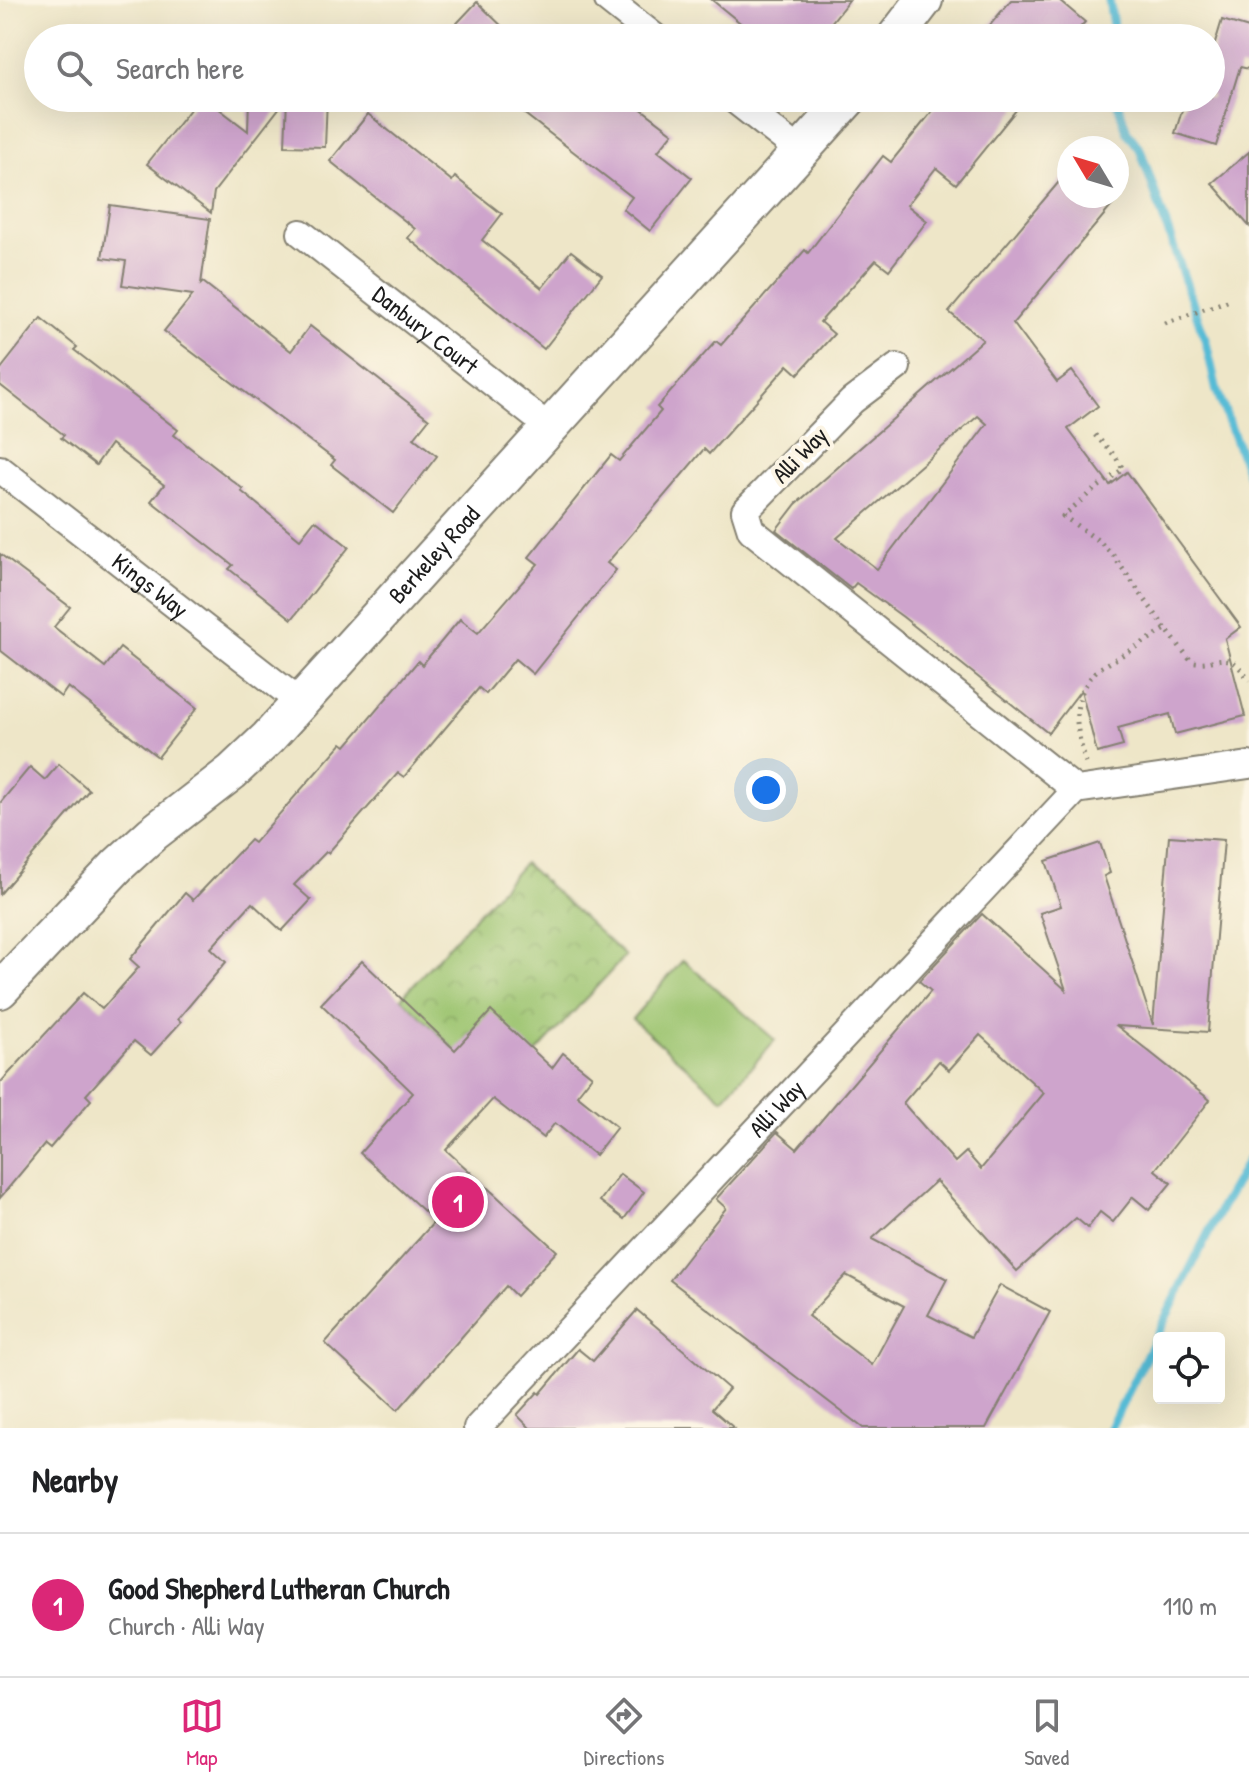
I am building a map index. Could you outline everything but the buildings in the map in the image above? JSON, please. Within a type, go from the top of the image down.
[{"type":"street","points":[[608,0],[638,24]]},
{"type":"street","points":[[906,24],[924,0]]},
{"type":"street","points":[[750,112],[801,152]]},
{"type":"street","name":"Berkeley Road","points":[[0,990],[118,865],[152,834],[232,772],[301,703],[837,112]]},
{"type":"street","name":"Danbury Court","points":[[301,233],[550,428]]},
{"type":"street","name":"Alli Way","points":[[477,1428],[1085,789],[751,530],[745,511],[852,401],[897,367]]},
{"type":"street","name":"Kings Way","points":[[0,469],[301,703]]},
{"type":"street","points":[[1085,789],[1249,765]]},
{"type":"path","points":[[1165,323],[1230,300]]},
{"type":"path","points":[[1095,435],[1123,469],[1063,516],[1112,554],[1191,661],[1202,663],[1225,659],[1241,669],[1249,681]]},
{"type":"path","points":[[1085,789],[1076,717],[1076,704],[1081,692],[1097,670],[1166,629]]},
{"type":"green space","points":[[524,863],[625,956],[536,1053],[455,1050],[401,998]]},
{"type":"green space","points":[[683,960],[775,1040],[723,1099],[632,1019]]},
{"type":"waterway","points":[[1109,0],[1113,24]]},
{"type":"waterway","points":[[1121,112],[1127,132],[1140,149],[1206,342],[1217,391],[1249,476]]},
{"type":"waterway","points":[[1110,1428],[1249,1159]]},
{"type":"place","name":"Good Shepherd Lutheran Church","points":[[458,1202]]}]
